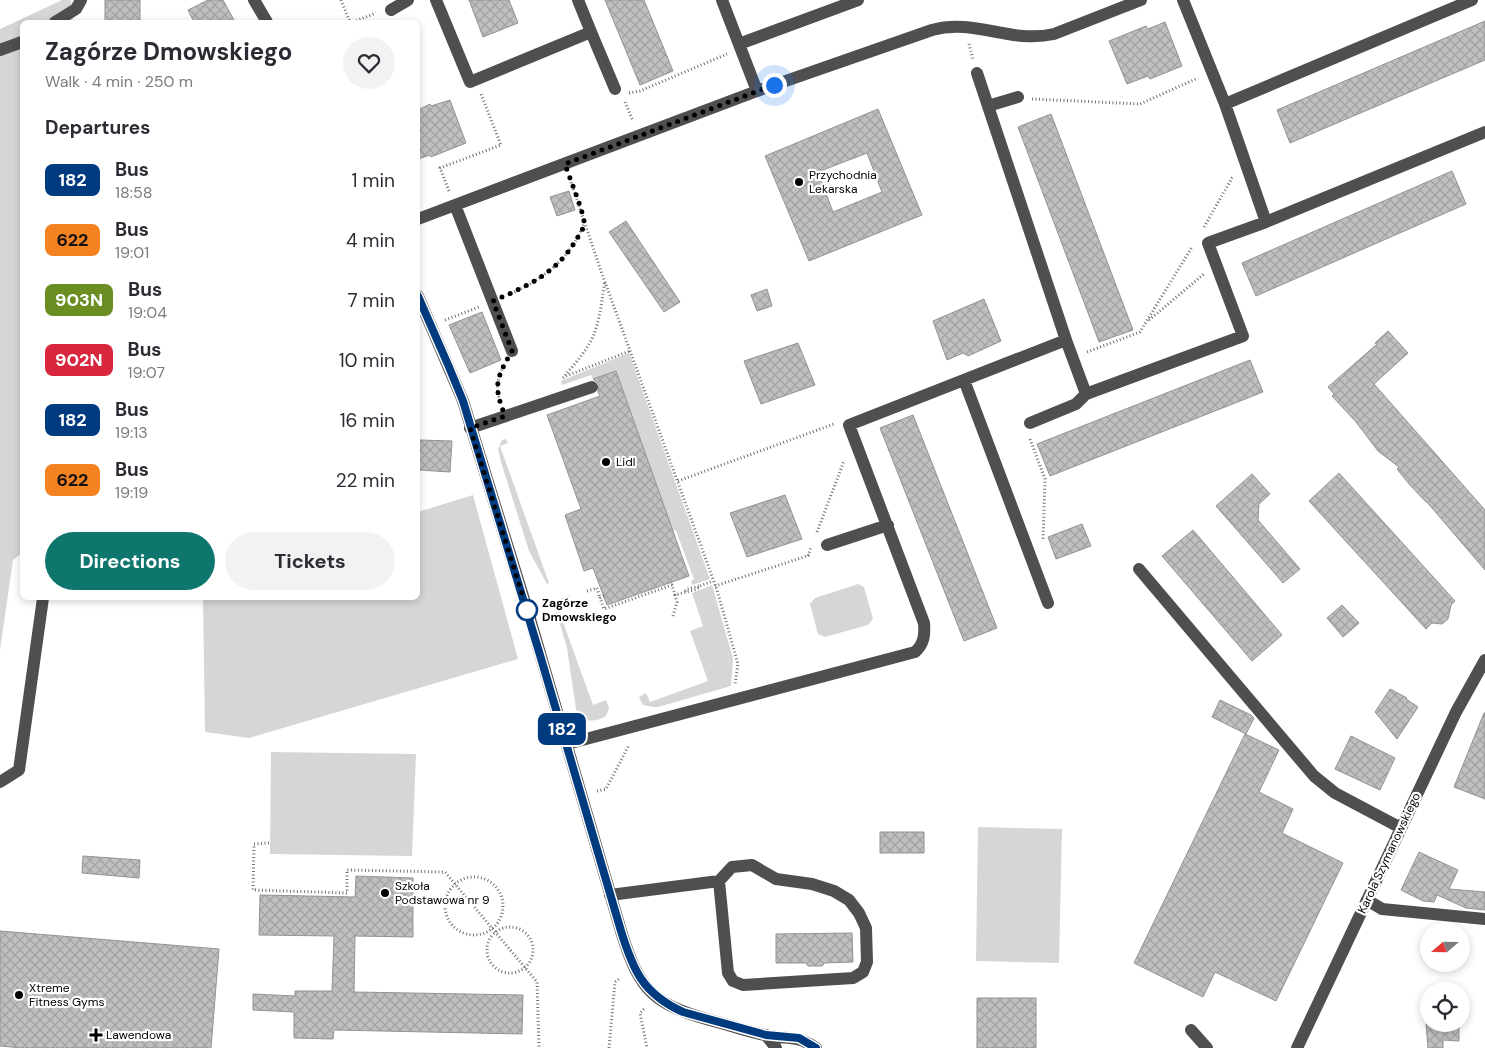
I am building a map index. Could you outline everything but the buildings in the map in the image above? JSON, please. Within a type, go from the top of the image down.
[{"type":"street","points":[[58,20],[76,9],[81,0]]},
{"type":"street","points":[[254,0],[266,20]]},
{"type":"street","points":[[391,10],[408,0]]},
{"type":"street","points":[[436,0],[470,82],[591,32]]},
{"type":"street","points":[[578,0],[618,90]]},
{"type":"street","points":[[722,0],[757,91]]},
{"type":"street","points":[[740,46],[858,0]]},
{"type":"street","points":[[420,218],[757,91],[940,28],[964,26],[1020,37],[1041,37],[1054,34],[1142,0]]},
{"type":"street","points":[[1183,0],[1225,104],[1266,222]]},
{"type":"street","points":[[1225,104],[1472,0]]},
{"type":"street","points":[[0,50],[20,43]]},
{"type":"street","points":[[977,73],[1072,358],[1086,394]]},
{"type":"street","points":[[988,106],[1018,97]]},
{"type":"street","points":[[1030,423],[1076,404],[1086,394],[1243,336],[1208,243],[1266,222],[1485,132]]},
{"type":"street","points":[[455,205],[512,351]]},
{"type":"street","points":[[420,301],[463,401],[567,744],[610,895],[635,972],[656,997],[683,1012],[766,1035],[799,1038],[816,1048]]},
{"type":"street","points":[[567,744],[915,652],[920,648],[925,632],[924,623],[849,425],[1066,340]]},
{"type":"street","points":[[964,380],[1048,603]]},
{"type":"street","points":[[470,428],[592,387]]},
{"type":"street","points":[[827,546],[888,525]]},
{"type":"street","points":[[1139,569],[1314,776],[1336,793],[1401,828]]},
{"type":"street","points":[[0,782],[19,770],[43,600]]},
{"type":"street","name":"Karola Szymanowskiego","points":[[1297,1048],[1456,712],[1485,660]]},
{"type":"street","points":[[610,895],[719,881],[732,867],[752,866],[776,879],[812,884],[834,891],[848,900],[859,913],[866,928],[868,962],[863,972],[854,978],[743,985],[733,981],[728,973],[719,881]]},
{"type":"street","points":[[1367,900],[1382,909],[1485,919]]},
{"type":"street","points":[[1192,1030],[1207,1048]]},
{"type":"street","points":[[766,1035],[776,1048]]},
{"type":"path","points":[[341,0],[351,20]]},
{"type":"path","points":[[357,20],[386,9],[391,10]]},
{"type":"path","points":[[618,90],[625,94],[640,91],[740,46]]},
{"type":"path","points":[[1018,97],[1051,101],[1140,104],[1212,73]]},
{"type":"path","points":[[455,205],[440,168],[501,145],[475,80]]},
{"type":"path","points":[[618,90],[638,136]]},
{"type":"path","points":[[565,164],[605,281],[716,586],[738,664],[735,690]]},
{"type":"path","points":[[1199,235],[1232,178],[1248,170]]},
{"type":"path","points":[[443,321],[529,285],[552,270],[570,250],[580,234],[584,222]]},
{"type":"path","points":[[1072,358],[1140,332],[1195,243]]},
{"type":"path","points":[[1147,322],[1216,264]]},
{"type":"path","points":[[563,378],[582,355],[596,329],[605,281]]},
{"type":"path","points":[[505,416],[497,389],[499,377],[512,351]]},
{"type":"path","points":[[1030,423],[1025,425],[1045,479],[1043,545]]},
{"type":"path","points":[[678,481],[831,424],[849,425]]},
{"type":"path","points":[[808,556],[844,460],[860,453]]},
{"type":"path","points":[[716,586],[821,552],[827,546]]},
{"type":"path","points":[[675,595],[697,590],[700,586],[713,581]]},
{"type":"path","points":[[587,591],[597,588],[602,597],[604,609],[672,585],[678,602],[673,616]]},
{"type":"path","points":[[550,605],[570,597]]},
{"type":"path","points":[[596,792],[606,789],[639,725]]},
{"type":"path","points":[[269,843],[254,844],[253,890],[347,893],[347,870],[445,872],[537,982],[539,1048]]},
{"type":"path","points":[[455,884],[445,899],[447,918],[452,926],[467,935],[476,936],[494,930],[510,927],[518,928],[525,932],[533,946],[533,954],[525,968],[518,972],[502,972],[495,967],[487,954],[487,946],[490,938],[494,930],[499,922],[502,914],[503,904],[501,895],[496,887],[481,878],[472,877],[463,879],[455,884]]},
{"type":"path","points":[[609,1048],[615,982],[619,980]]},
{"type":"path","points":[[644,1009],[640,1013],[647,1048]]},
{"type":"shaded area","points":[[62,0],[71,0],[73,20],[20,20],[20,555],[13,560],[0,650],[0,29]]},
{"type":"shaded area","points":[[629,353],[710,579],[692,585],[691,581],[694,579],[676,531],[672,529],[616,371],[593,379],[591,375],[562,385],[561,381]]},
{"type":"shaded area","points":[[506,439],[508,443],[500,446],[549,583],[547,584],[529,551],[501,462],[498,449],[502,440]]},
{"type":"shaded area","points":[[473,495],[518,659],[249,738],[205,732],[203,600],[420,600],[420,511]]},
{"type":"shaded area","points":[[858,584],[864,587],[873,619],[868,625],[825,637],[818,634],[810,604],[815,598]]},
{"type":"shaded area","points":[[712,585],[733,658],[731,686],[658,707],[643,705],[639,697],[646,693],[650,702],[708,681],[690,631],[703,626],[692,593]]},
{"type":"shaded area","points":[[572,601],[573,605],[559,611],[593,705],[606,700],[609,708],[606,716],[593,721],[581,717],[576,709],[567,648],[555,607]]},
{"type":"shaded area","points":[[271,752],[416,754],[412,856],[270,854]]},
{"type":"shaded area","points":[[978,827],[1062,829],[1059,963],[976,961]]},
{"type":"bus line","name":"182","points":[[420,301],[463,401],[621,931],[635,972],[656,997],[683,1012],[766,1035],[799,1038],[816,1048]]},
{"type":"place","name":"Przychodnia Lekarska","points":[[799,182]]},
{"type":"place","name":"Lidl","points":[[606,462]]},
{"type":"place","name":"Zagórze Dmowskiego","points":[[527,610]]},
{"type":"place","name":"Szkoła Podstawowa nr 9","points":[[385,893]]},
{"type":"place","name":"Xtreme Fitness Gyms","points":[[19,995]]},
{"type":"place","name":"Lawendowa","points":[[96,1035]]},
{"type":"route","points":[[527,610],[470,428],[505,416],[497,389],[499,377],[512,351],[493,301],[529,285],[552,270],[570,250],[580,234],[584,222],[565,164],[774,85]]}]
